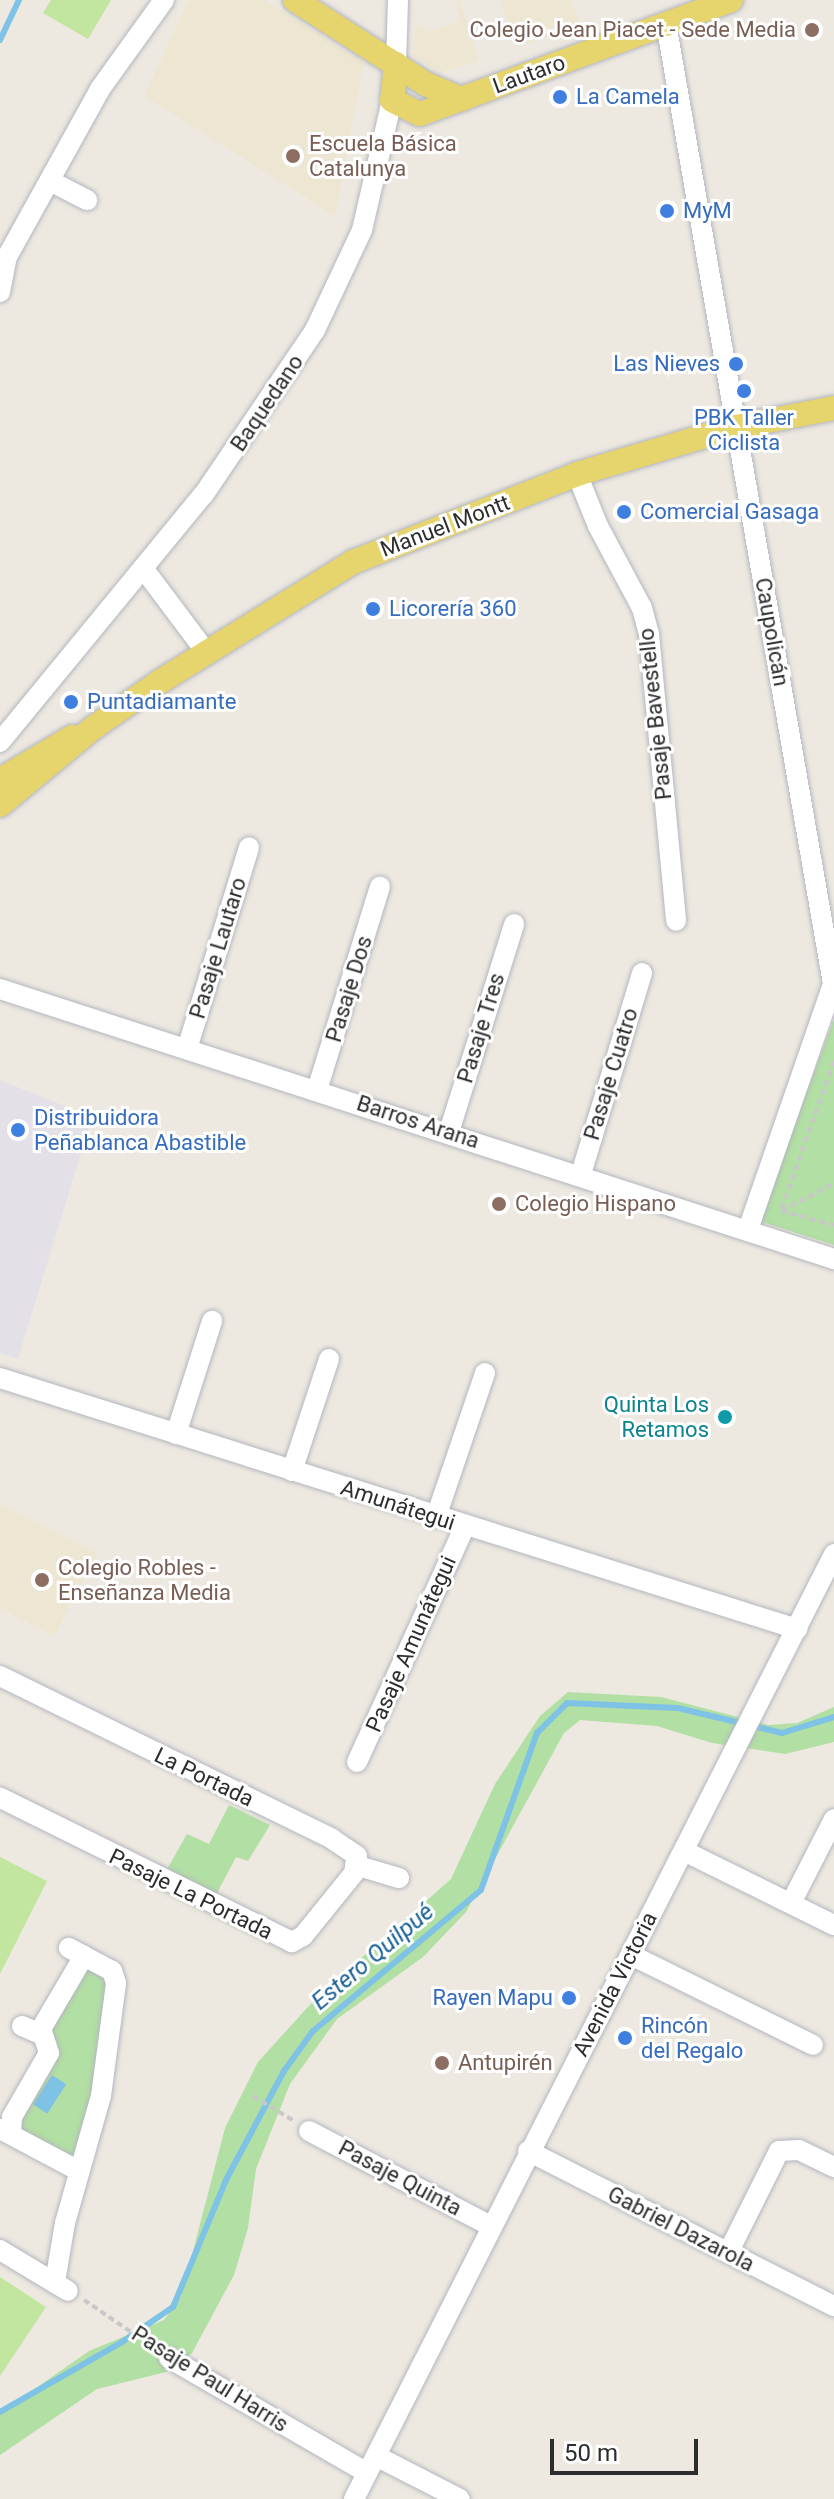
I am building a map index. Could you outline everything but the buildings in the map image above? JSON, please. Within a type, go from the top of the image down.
[{"type":"main road","points":[[295,0],[396,64],[462,99]]},
{"type":"main road","name":"Lautaro","points":[[392,100],[420,114],[731,0]]},
{"type":"main road","name":"Baquedano","points":[[392,100],[396,64]]},
{"type":"main road","name":"Manuel Montt","points":[[0,805],[93,728],[206,652],[353,562],[577,474],[736,427],[834,408]]},
{"type":"main road","name":"Manuel Montt","points":[[0,780],[50,747],[93,728]]},
{"type":"street","points":[[0,292],[4,255],[50,181],[100,89],[164,0]]},
{"type":"street","name":"Baquedano","points":[[396,64],[398,0]]},
{"type":"street","name":"Caupolicán","points":[[666,23],[833,984],[748,1230]]},
{"type":"street","name":"Baquedano","points":[[0,742],[244,440],[341,281],[377,178],[392,100]]},
{"type":"street","points":[[50,181],[87,200]]},
{"type":"street","name":"Pasaje Bavestello","points":[[577,474],[598,526],[642,608],[649,634],[676,921]]},
{"type":"street","points":[[143,568],[206,652]]},
{"type":"street","name":"Pasaje Lautaro","points":[[187,1049],[249,847]]},
{"type":"street","name":"Pasaje Dos","points":[[317,1090],[380,887]]},
{"type":"street","name":"Pasaje Tres","points":[[449,1132],[514,924]]},
{"type":"street","name":"Pasaje Cuatro","points":[[581,1174],[642,973]]},
{"type":"street","name":"Barros Arana","points":[[0,989],[581,1174],[834,1259]]},
{"type":"street","points":[[176,1434],[212,1321]]},
{"type":"street","points":[[292,1471],[329,1359]]},
{"type":"street","points":[[436,1517],[485,1373]]},
{"type":"street","name":"Amunátegui","points":[[0,1378],[797,1629]]},
{"type":"street","name":"Pasaje Amunátegui","points":[[357,1762],[465,1526]]},
{"type":"street","name":"Avenida Victoria","points":[[354,2499],[528,2151],[834,1554]]},
{"type":"street","name":"La Portada","points":[[0,1676],[332,1839],[357,1856],[355,1865]]},
{"type":"street","name":"Pasaje La Portada","points":[[0,1798],[292,1942],[351,1879],[355,1865]]},
{"type":"street","points":[[791,1903],[834,1819]]},
{"type":"street","points":[[684,1851],[834,1925]]},
{"type":"street","points":[[355,1865],[399,1878]]},
{"type":"street","points":[[0,2250],[61,2286],[65,2223],[101,2096],[116,1983],[112,1971],[77,1952],[31,2030],[49,2053],[6,2131],[79,2171]]},
{"type":"street","points":[[631,1955],[813,2045]]},
{"type":"street","name":"Pasaje Quinta","points":[[309,2131],[491,2226]]},
{"type":"street","points":[[728,2253],[779,2151],[799,2150],[834,2167]]},
{"type":"street","name":"Gabriel Dazarola","points":[[528,2151],[834,2306]]},
{"type":"street","points":[[35,2271],[65,2223]]},
{"type":"street","name":"Pasaje Paul Harris","points":[[169,2358],[372,2464],[460,2499]]},
{"type":"path","points":[[781,1211],[834,1061]]},
{"type":"path","points":[[748,1230],[834,1183]]},
{"type":"path","points":[[781,1211],[834,1225]]},
{"type":"path","points":[[253,2096],[281,2113]]},
{"type":"path","name":"Pasaje Paul Harris","points":[[61,2286],[111,2316],[169,2358]]},
{"type":"shaded area","name":"Escuela Básica Catalunya","points":[[189,0],[265,0],[364,62],[335,216],[144,96]]},
{"type":"shaded area","points":[[455,0],[460,0],[479,61],[439,73],[413,56],[416,24],[431,31],[460,21]]},
{"type":"shaded area","points":[[500,0],[571,0],[581,25],[517,47]]},
{"type":"shaded area","points":[[0,1080],[92,1117],[18,1359],[0,1353]]},
{"type":"shaded area","name":"Colegio Robles - Enseñanza Media","points":[[0,1503],[98,1552],[54,1636],[0,1608]]},
{"type":"green space","points":[[51,0],[111,0],[88,39],[43,13]]},
{"type":"green space","points":[[834,1019],[834,1245],[759,1221]]},
{"type":"green space","points":[[568,1692],[661,1697],[769,1725],[797,1723],[834,1707],[834,1742],[785,1754],[712,1743],[657,1726],[580,1720],[564,1733],[466,1912],[423,1957],[337,2019],[290,2084],[256,2169],[248,2228],[234,2275],[192,2353],[174,2370],[97,2389],[0,2455],[0,2413],[89,2351],[164,2320],[181,2297],[225,2128],[258,2062],[317,1997],[451,1879],[495,1784],[540,1716]]},
{"type":"green space","points":[[229,1805],[270,1825],[248,1861],[236,1857],[216,1895],[166,1871],[187,1834],[209,1844]]},
{"type":"green space","points":[[0,1857],[47,1881],[0,1974]]},
{"type":"green space","points":[[90,1967],[107,1978],[97,2087],[73,2161],[17,2129],[48,2036],[81,1972]]},
{"type":"green space","points":[[0,2277],[46,2307],[0,2376]]},
{"type":"water","points":[[52,2075],[66,2084],[47,2114],[33,2104]]},
{"type":"waterway","points":[[0,40],[19,0]]},
{"type":"waterway","name":"Estero Quilpué","points":[[0,2412],[122,2342],[173,2307],[226,2180],[284,2071],[313,2031],[481,1890],[537,1733],[567,1703],[678,1708],[782,1733],[834,1717]]},
{"type":"place","name":"Colegio Jean Piacet - Sede Media","points":[[812,30]]},
{"type":"place","name":"La Camela","points":[[560,97]]},
{"type":"place","name":"Escuela Básica Catalunya","points":[[293,156]]},
{"type":"place","name":"MyM","points":[[667,211]]},
{"type":"place","name":"Las Nieves","points":[[736,364]]},
{"type":"place","name":"PBK Taller Ciclista","points":[[744,391]]},
{"type":"place","name":"Comercial Gasaga","points":[[624,512]]},
{"type":"place","name":"Licorería 360","points":[[373,609]]},
{"type":"place","name":"Puntadiamante","points":[[71,702]]},
{"type":"place","name":"Distribuidora Peñablanca Abastible","points":[[18,1130]]},
{"type":"place","name":"Colegio Hispano","points":[[499,1204]]},
{"type":"place","name":"Quinta Los Retamos","points":[[725,1417]]},
{"type":"place","name":"Colegio Robles - Enseñanza Media","points":[[42,1580]]},
{"type":"place","name":"Rayen Mapu","points":[[569,1998]]},
{"type":"place","name":"Rincón del Regalo","points":[[625,2038]]},
{"type":"place","name":"Antupirén","points":[[442,2063]]}]
